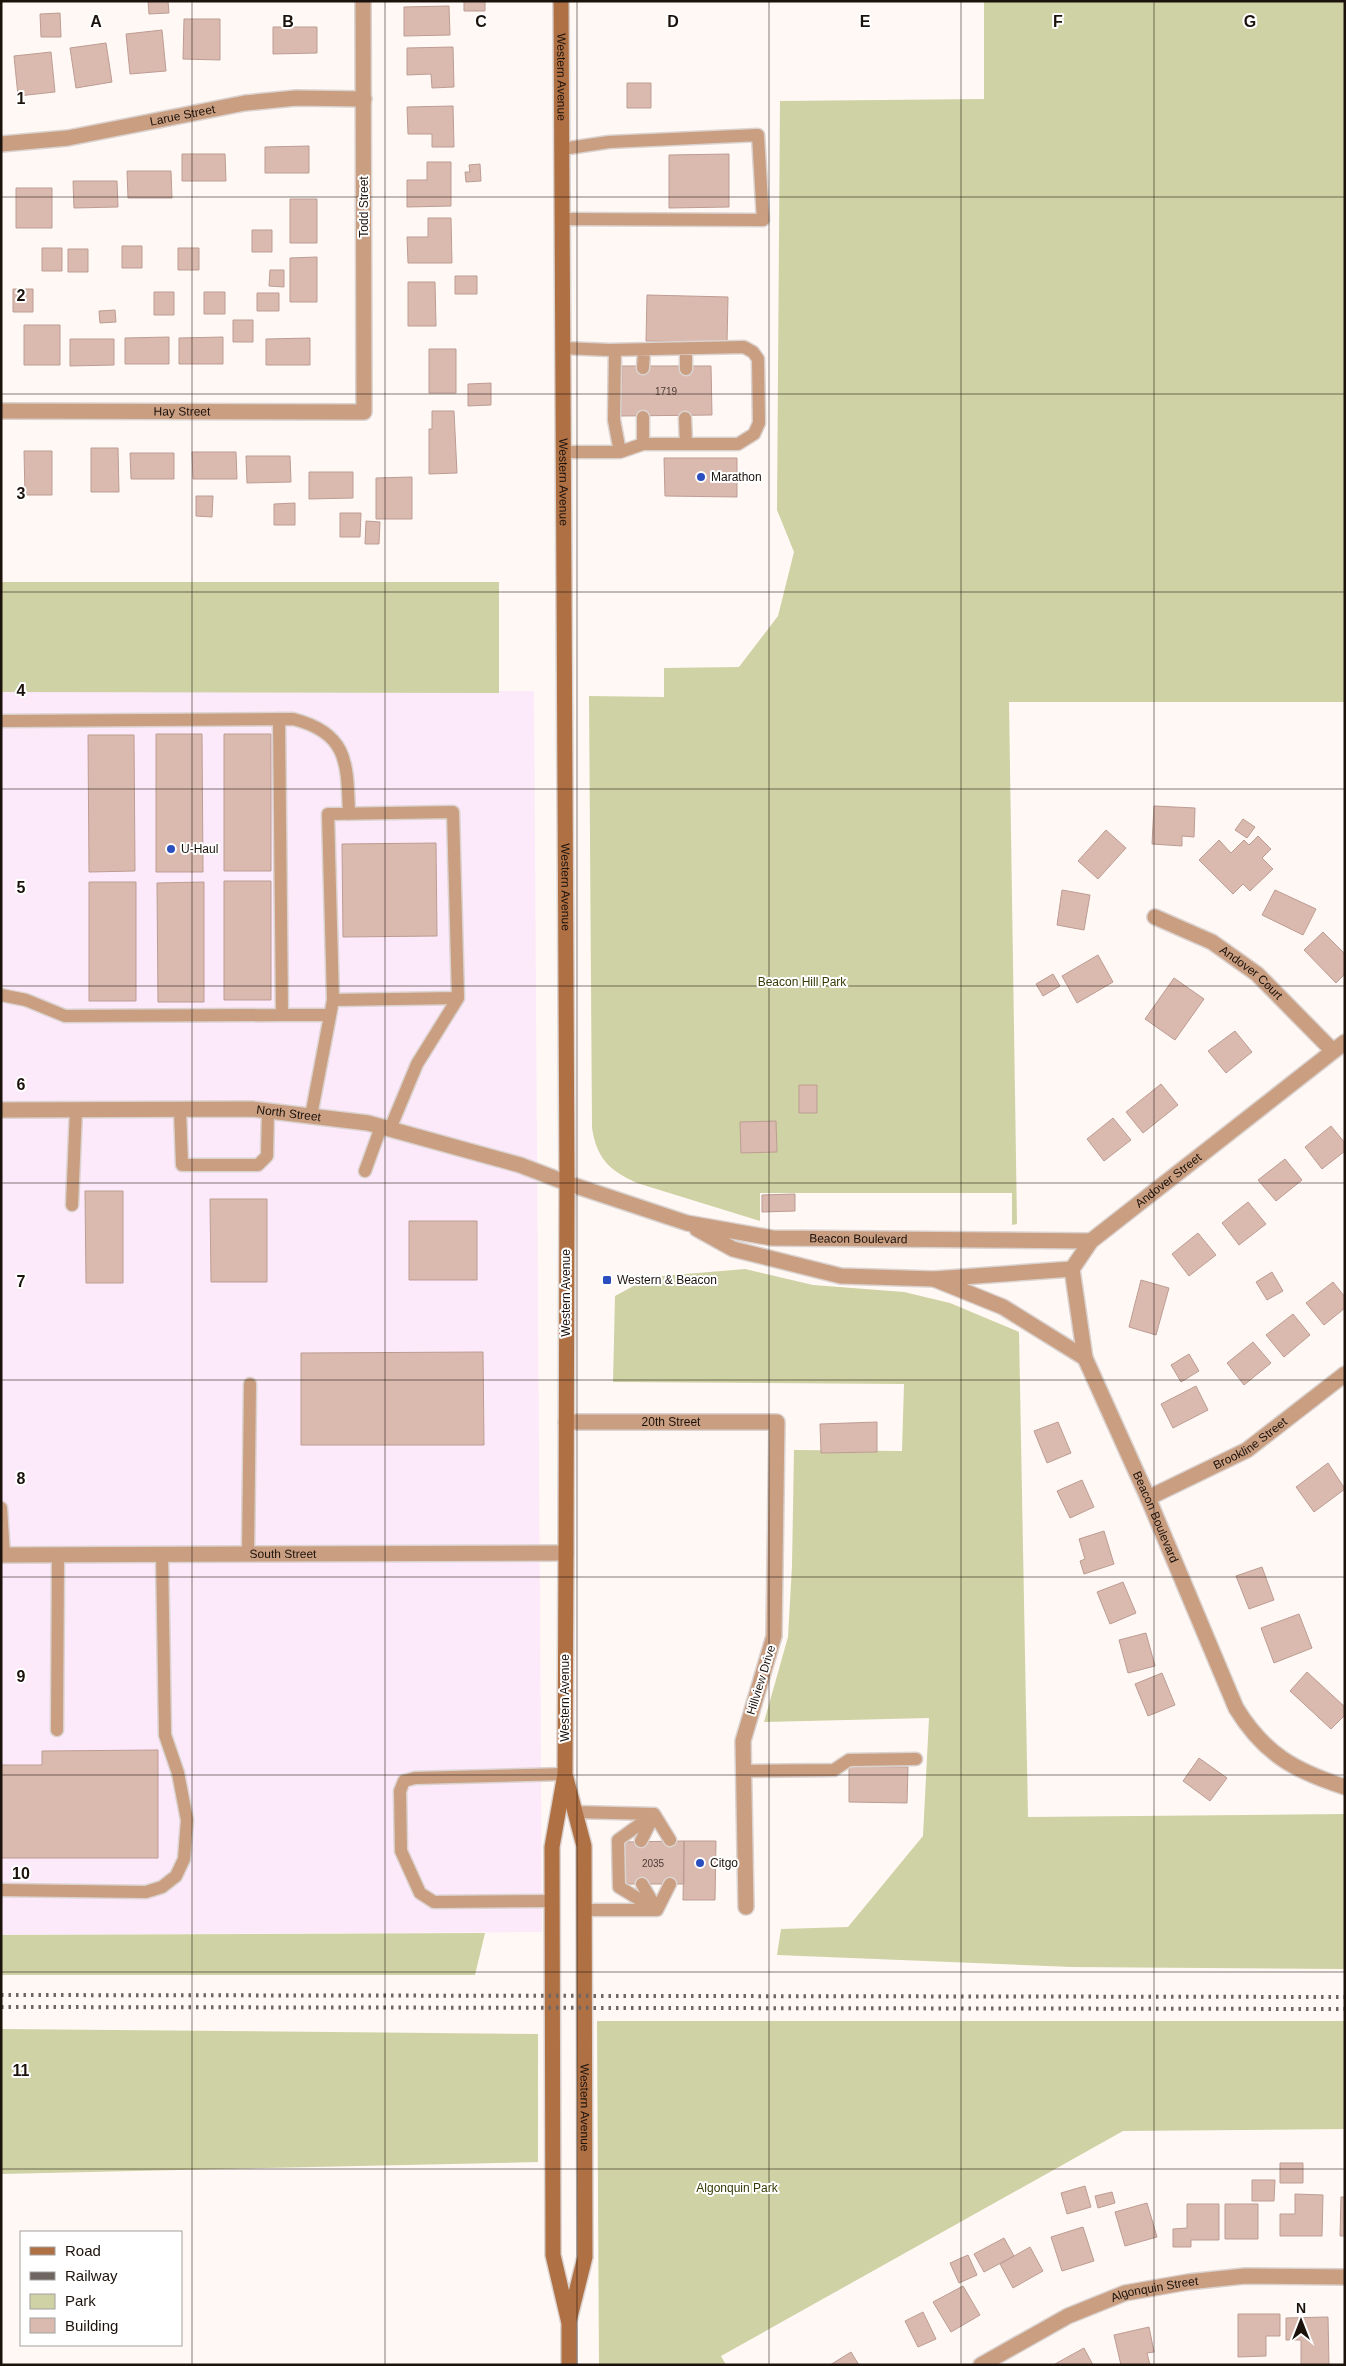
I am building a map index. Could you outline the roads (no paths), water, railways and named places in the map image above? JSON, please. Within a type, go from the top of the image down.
[{"type":"main road","name":"Western Avenue","points":[[561,1],[567,1184],[566,1553],[565,1774],[552,1847],[553,2255],[569,2323],[570,2365]]},
{"type":"main road","name":"Western Avenue","points":[[565,1774],[584,1846],[585,2257],[569,2323]]},
{"type":"street","name":"Todd Street","points":[[363,1],[364,412]]},
{"type":"street","name":"Larue Street","points":[[1,144],[68,138],[245,103],[296,98],[364,99]]},
{"type":"street","name":"Hay Street","points":[[1,411],[364,412]]},
{"type":"street","name":"Andover Court","points":[[1155,918],[1212,942],[1258,974],[1333,1052]]},
{"type":"street","name":"Andover Street","points":[[1072,1269],[1091,1241],[1345,1042]]},
{"type":"street","name":"North Street","points":[[1,1110],[268,1111],[311,1116],[385,1128],[520,1165],[567,1184]]},
{"type":"street","name":"Beacon Boulevard","points":[[567,1184],[687,1223],[772,1238],[1091,1241]]},
{"type":"street","name":"Beacon Boulevard","points":[[687,1223],[733,1249],[841,1276],[934,1279],[1072,1269]]},
{"type":"street","points":[[1072,1269],[1085,1358]]},
{"type":"street","name":"Beacon Boulevard","points":[[934,1279],[1003,1307],[1085,1358],[1148,1498],[1236,1708],[1249,1731],[1283,1762],[1316,1778],[1345,1787]]},
{"type":"street","name":"Brookline Street","points":[[1148,1498],[1247,1450],[1345,1374]]},
{"type":"street","name":"20th Street","points":[[566,1422],[777,1422]]},
{"type":"street","name":"Hillview Drive","points":[[746,1907],[743,1741],[774,1636],[777,1422]]},
{"type":"street","name":"South Street","points":[[2,1555],[566,1553]]},
{"type":"street","name":"Algonquin Street","points":[[981,2365],[1068,2316],[1125,2293],[1188,2282],[1245,2276],[1345,2277]]},
{"type":"lane","points":[[562,149],[609,142],[758,135],[763,220],[562,220]]},
{"type":"lane","points":[[563,348],[644,350],[744,347],[753,352],[758,359],[759,423],[754,434],[738,444],[643,444],[620,452],[563,452]]},
{"type":"lane","points":[[686,349],[686,369]]},
{"type":"lane","points":[[615,350],[614,420],[620,452]]},
{"type":"lane","points":[[643,368],[644,350]]},
{"type":"lane","points":[[643,417],[643,444]]},
{"type":"lane","points":[[685,418],[686,444]]},
{"type":"lane","points":[[279,719],[282,1015]]},
{"type":"lane","points":[[1,721],[293,719],[313,724],[331,736],[340,749],[348,772],[349,814]]},
{"type":"lane","points":[[311,1116],[333,1000],[328,814],[453,812],[458,998],[417,1064],[365,1171]]},
{"type":"lane","points":[[1,995],[26,1000],[65,1016],[330,1015]]},
{"type":"lane","points":[[333,1000],[458,998]]},
{"type":"lane","points":[[72,1205],[76,1110]]},
{"type":"lane","points":[[180,1110],[182,1165],[258,1165],[267,1156],[268,1111]]},
{"type":"lane","points":[[248,1554],[250,1384]]},
{"type":"lane","points":[[1,1508],[2,1555]]},
{"type":"lane","points":[[57,1730],[58,1554]]},
{"type":"lane","points":[[1,1890],[146,1892],[162,1887],[176,1876],[184,1858],[187,1820],[178,1773],[165,1735],[162,1554]]},
{"type":"lane","points":[[743,1771],[834,1770],[849,1760],[916,1759]]},
{"type":"lane","points":[[552,1901],[434,1902],[420,1893],[401,1851],[400,1791],[404,1781],[415,1778],[565,1774]]},
{"type":"lane","points":[[575,1812],[654,1814]]},
{"type":"lane","points":[[654,1814],[670,1840]]},
{"type":"lane","points":[[641,1841],[654,1814]]},
{"type":"lane","points":[[654,1814],[618,1840],[619,1887],[657,1910]]},
{"type":"lane","points":[[642,1884],[657,1910]]},
{"type":"lane","points":[[657,1910],[670,1884]]},
{"type":"lane","points":[[584,1910],[657,1910]]},
{"type":"railway","points":[[1,1995],[1345,1997]]},
{"type":"railway","points":[[1,2007],[1345,2009]]},
{"type":"place","name":"Marathon","points":[[701,477]]},
{"type":"place","name":"U-Haul","points":[[171,849]]},
{"type":"place","name":"Western & Beacon","points":[[607,1280]]},
{"type":"place","name":"Citgo","points":[[700,1863]]},
{"type":"park label","name":"Beacon Hill Park","points":[[802,982]]},
{"type":"park label","name":"Algonquin Park","points":[[737,2188]]}]
